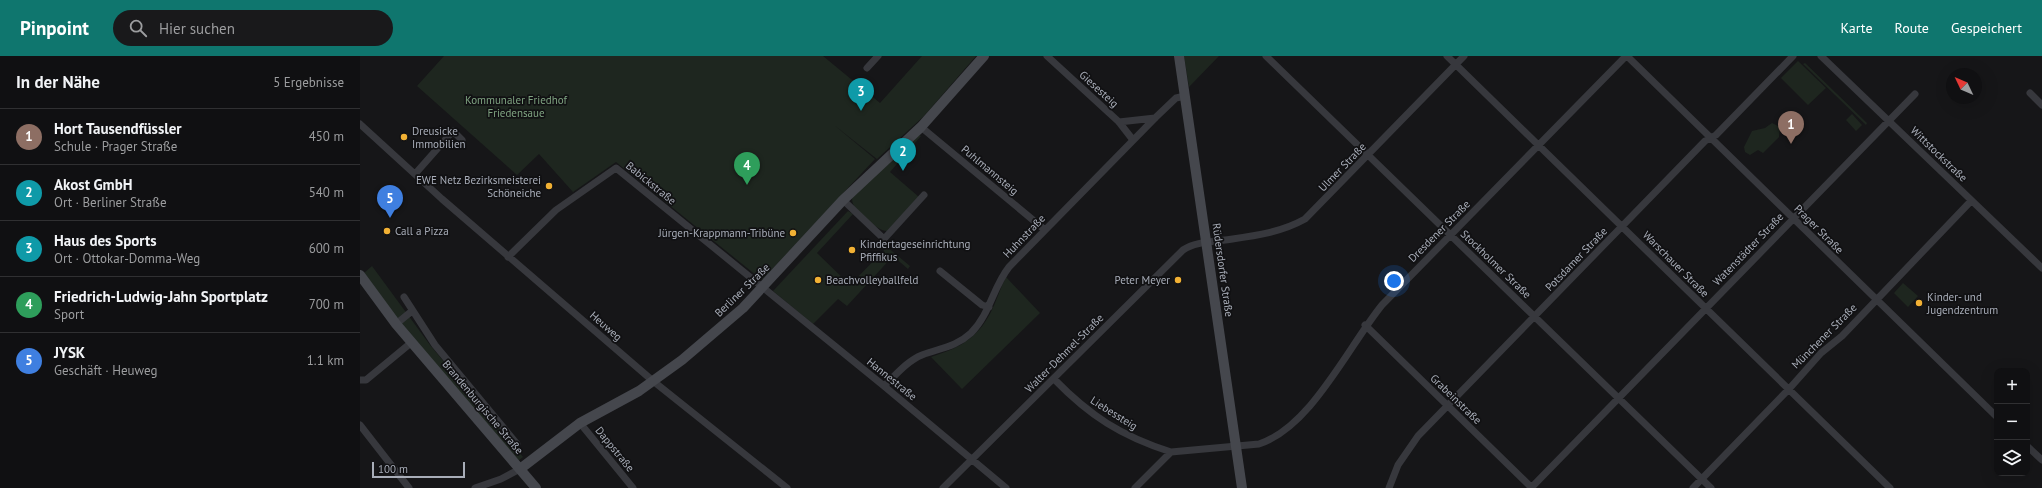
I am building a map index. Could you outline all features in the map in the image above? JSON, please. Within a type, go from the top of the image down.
[{"type":"street","points":[[868,68],[878,56]]},
{"type":"street","name":"Berliner Straße","points":[[475,488],[501,479],[520,469],[580,423],[638,391],[682,360],[743,308],[763,288],[843,200],[921,126],[984,56]]},
{"type":"street","name":"Giesesteig","points":[[1047,56],[1119,122],[1133,140]]},
{"type":"street","name":"Rüdersdorfer Straße","points":[[1179,56],[1242,488]]},
{"type":"street","name":"Stockholmer Straße","points":[[1266,56],[1369,154],[1710,488]]},
{"type":"street","name":"Warschauer Straße","points":[[1447,56],[1890,488]]},
{"type":"street","name":"Ulmer Straße","points":[[1207,243],[1265,234],[1294,225],[1305,219],[1464,56]]},
{"type":"street","name":"Prager Straße","points":[[1627,56],[1994,414]]},
{"type":"street","name":"Dresdener Straße","points":[[1171,452],[1236,447],[1270,440],[1295,421],[1317,396],[1365,325],[1382,305],[1627,56]]},
{"type":"street","name":"Potsdamer Straße","points":[[1389,488],[1398,465],[1408,448],[1447,405],[1705,141],[1716,135],[1793,56]]},
{"type":"street","name":"Wittstockstraße","points":[[1821,56],[2042,268]]},
{"type":"street","points":[[2030,93],[2042,106]]},
{"type":"street","name":"Watenstädter Straße","points":[[1531,488],[1915,94]]},
{"type":"street","name":"Huhnstraße","points":[[884,386],[914,359],[946,348],[964,338],[980,322],[989,307],[996,288],[1004,273],[1155,118],[1176,98],[1185,96]]},
{"type":"street","name":"Giesesteig","points":[[1119,122],[1155,118]]},
{"type":"street","name":"Heuweg","points":[[360,124],[508,257],[653,381],[787,488]]},
{"type":"street","name":"Puhlmannsteig","points":[[921,126],[1045,230]]},
{"type":"street","points":[[415,174],[453,132],[462,140]]},
{"type":"street","name":"Babickstraße","points":[[508,257],[556,210],[616,168],[763,288]]},
{"type":"street","points":[[843,200],[884,239],[924,195]]},
{"type":"street","name":"Münchener Straße","points":[[1693,488],[1789,389],[1821,353],[1842,336],[1971,200]]},
{"type":"street","name":"Walter-Dehmel-Straße","points":[[943,488],[1183,250],[1188,247],[1207,243]]},
{"type":"street","points":[[940,270],[982,305],[989,307]]},
{"type":"street","name":"Brandenburgische Straße","points":[[360,275],[396,324],[536,488]]},
{"type":"street","name":"Hannestraße","points":[[763,288],[884,386],[1006,488]]},
{"type":"street","points":[[404,297],[435,345],[517,444]]},
{"type":"street","points":[[396,324],[412,311]]},
{"type":"street","name":"Grabeinstraße","points":[[1365,325],[1531,488]]},
{"type":"street","points":[[360,380],[366,380],[412,342]]},
{"type":"street","name":"Liebessteig","points":[[1054,379],[1076,402],[1104,423],[1134,439],[1171,452]]},
{"type":"street","name":"Dappstraße","points":[[580,423],[633,488]]},
{"type":"street","points":[[360,426],[409,488]]},
{"type":"street","points":[[494,438],[505,429]]},
{"type":"street","points":[[2030,449],[2042,460]]},
{"type":"street","points":[[1135,488],[1171,452]]},
{"type":"green space","name":"Kommunaler Friedhof Friedensaue","points":[[444,56],[823,56],[880,103],[922,56],[976,56],[924,116],[877,159],[834,125],[875,159],[762,280],[616,162],[573,192],[539,154],[517,175],[417,86]]},
{"type":"green space","points":[[1184,56],[1219,56],[1189,87]]},
{"type":"green space","points":[[1798,61],[1826,88],[1808,105],[1781,78]]},
{"type":"green space","points":[[1805,63],[1867,123],[1866,125],[1803,64]]},
{"type":"green space","points":[[1852,114],[1862,125],[1856,131],[1846,120]]},
{"type":"green space","points":[[1772,123],[1780,127],[1779,137],[1763,153],[1758,150],[1750,155],[1745,152],[1744,147],[1752,131],[1765,128]]},
{"type":"green space","points":[[917,134],[921,136],[890,172],[919,197],[887,231],[883,230],[869,222],[856,209],[853,205],[852,196]]},
{"type":"green space","points":[[848,211],[853,214],[817,253],[850,285],[887,247],[910,266],[908,269],[893,256],[847,306],[838,299],[813,324],[773,291]]},
{"type":"green space","points":[[372,266],[430,345],[523,457],[518,461],[412,339],[364,273]]},
{"type":"green space","points":[[1006,277],[1040,313],[962,389],[931,357],[959,346],[980,329],[991,312]]},
{"type":"green space","points":[[1903,283],[1918,296],[1908,307],[1894,293]]},
{"type":"place","name":"Haus des Sports","points":[[861,111]]},
{"type":"place","name":"Dreusicke Immobilien","points":[[404,137]]},
{"type":"place","name":"Hort Tausendfüssler","points":[[1791,144]]},
{"type":"place","name":"Akost GmbH","points":[[903,171]]},
{"type":"place","name":"Friedrich-Ludwig-Jahn Sportplatz","points":[[747,185]]},
{"type":"place","name":"EWE Netz Bezirksmeisterei Schöneiche","points":[[549,186]]},
{"type":"place","name":"JYSK","points":[[390,218]]},
{"type":"place","name":"Call a Pizza","points":[[387,231]]},
{"type":"place","name":"Jürgen-Krappmann-Tribüne","points":[[793,233]]},
{"type":"place","name":"Kindertageseinrichtung Pfiffikus","points":[[852,250]]},
{"type":"place","name":"Beachvolleyballfeld","points":[[818,280]]},
{"type":"place","name":"Peter Meyer","points":[[1178,280]]},
{"type":"place","name":"Kinder- und Jugendzentrum","points":[[1919,303]]}]
